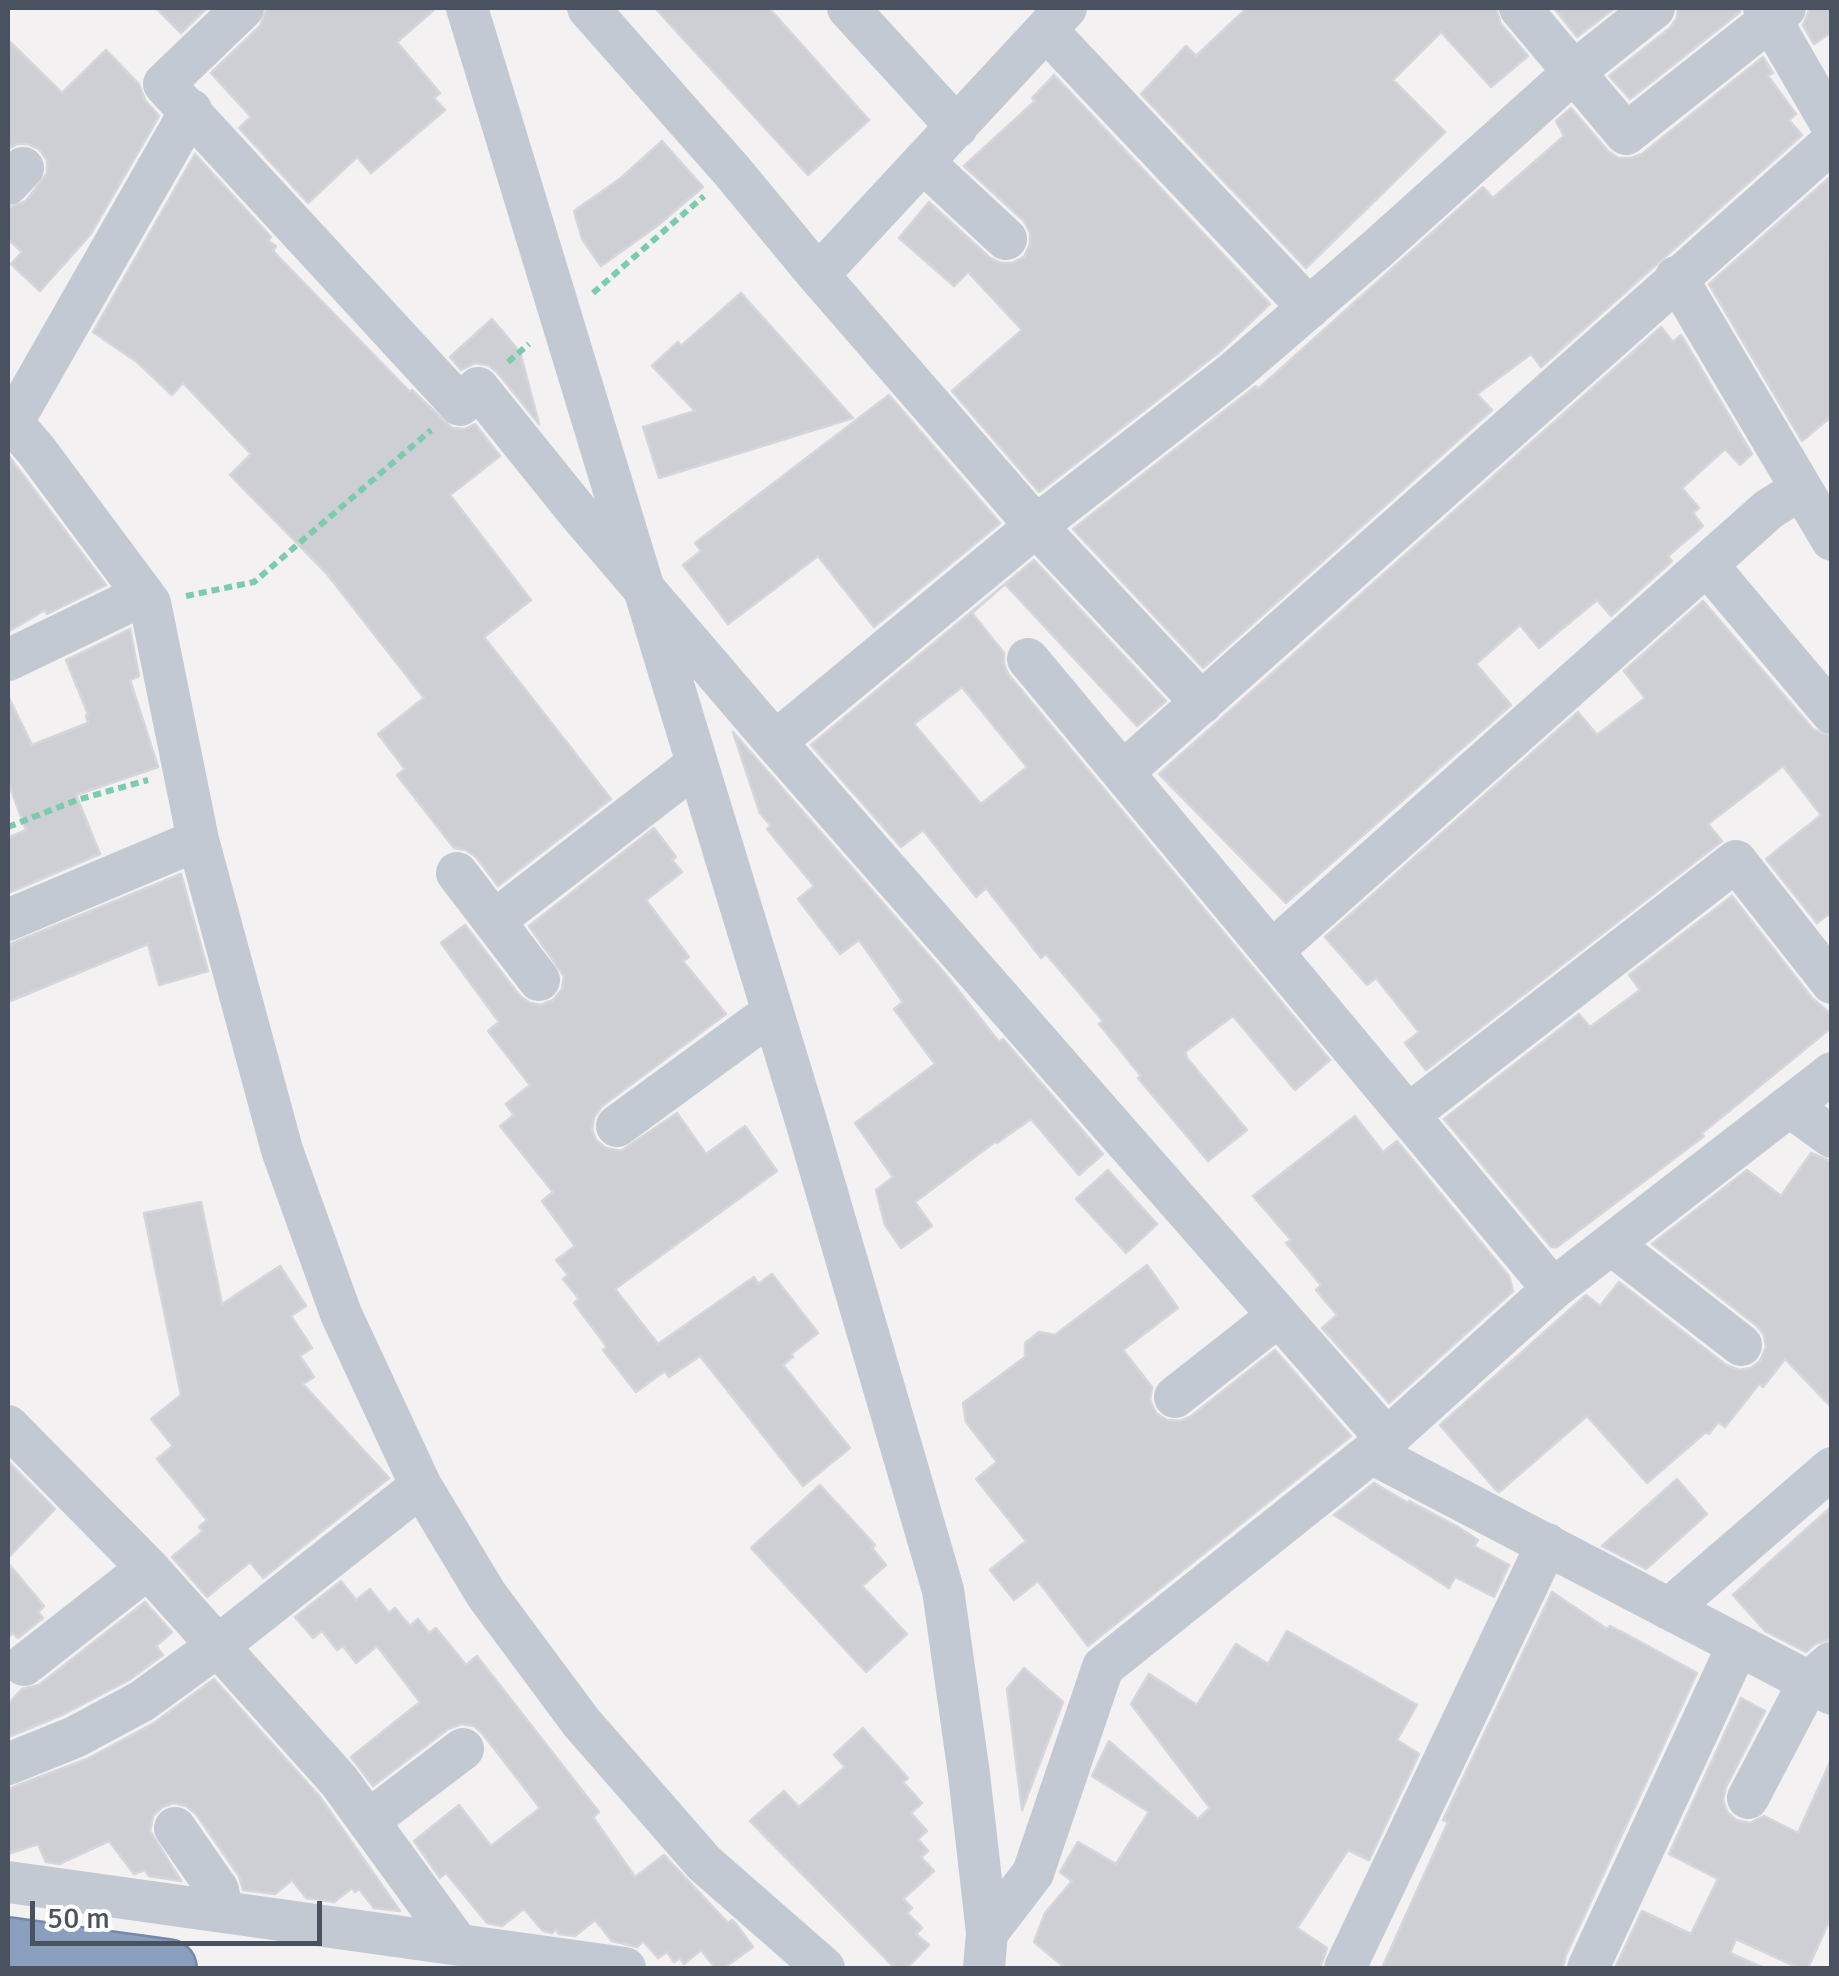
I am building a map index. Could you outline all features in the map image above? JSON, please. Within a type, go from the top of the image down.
[{"type":"highway","points":[[8,1946],[168,1968]]},
{"type":"street","points":[[242,8],[164,84],[469,397],[647,592],[1278,1316],[1379,1446],[1547,1544],[1738,1646],[1824,1680],[1748,1798]]},
{"type":"street","points":[[467,8],[647,592],[943,1590],[970,1774],[986,1951]]},
{"type":"street","points":[[588,8],[1036,526],[1202,703]]},
{"type":"street","points":[[848,8],[957,127]]},
{"type":"street","points":[[1520,8],[1626,134],[1773,11],[1832,126]]},
{"type":"street","points":[[774,742],[1036,526],[1234,372],[1575,71],[1654,8]]},
{"type":"street","points":[[818,275],[1056,19],[1309,308]]},
{"type":"street","points":[[191,110],[10,421],[150,603],[198,840],[282,1150],[341,1314],[421,1486],[486,1594],[581,1722],[704,1864],[824,1968]]},
{"type":"street","points":[[1123,772],[1832,142]]},
{"type":"street","points":[[924,163],[1006,239]]},
{"type":"street","points":[[1676,277],[1832,540]]},
{"type":"street","points":[[1272,951],[1770,509],[1801,489]]},
{"type":"street","points":[[1708,566],[1832,713]]},
{"type":"street","points":[[8,660],[143,594]]},
{"type":"street","points":[[1028,658],[1553,1289]]},
{"type":"street","points":[[494,921],[696,764]]},
{"type":"street","points":[[8,920],[198,840]]},
{"type":"street","points":[[1408,1114],[1736,861],[1832,983]]},
{"type":"street","points":[[457,873],[539,980]]},
{"type":"street","points":[[617,1126],[772,1012]]},
{"type":"street","points":[[986,1951],[1033,1872],[1103,1667],[1379,1446],[1553,1289],[1832,1073]]},
{"type":"street","points":[[1789,1106],[1832,1137]]},
{"type":"street","points":[[1611,1244],[1742,1345]]},
{"type":"street","points":[[1176,1397],[1278,1316]]},
{"type":"street","points":[[12,1442],[148,1568],[219,1645],[339,1782],[457,1942]]},
{"type":"street","points":[[1669,1608],[1832,1468]]},
{"type":"street","points":[[8,1764],[142,1701],[421,1486]]},
{"type":"street","points":[[1344,1968],[1547,1544]]},
{"type":"street","points":[[24,1664],[148,1568]]},
{"type":"street","points":[[1588,1968],[1738,1646]]},
{"type":"street","points":[[368,1821],[462,1748]]},
{"type":"street","points":[[175,1828],[218,1890],[222,1911]]},
{"type":"street","points":[[8,1882],[625,1968]]},
{"type":"path","points":[[8,827],[77,800],[184,770]]},
{"type":"building","points":[[156,8],[207,8],[181,33]]},
{"type":"building","points":[[267,8],[436,8],[397,42],[440,93],[434,98],[445,110],[371,173],[357,157],[308,203],[239,128],[251,117],[211,73],[260,26]]},
{"type":"building","points":[[655,8],[769,8],[869,120],[808,175]]},
{"type":"building","points":[[1247,8],[1496,8],[1501,24],[1528,56],[1491,87],[1441,32],[1393,80],[1445,132],[1306,268],[1141,94],[1186,46],[1196,56]]},
{"type":"building","points":[[1554,8],[1615,8],[1577,37]]},
{"type":"building","points":[[1678,8],[1739,8],[1740,12],[1630,99],[1609,76],[1670,28]]},
{"type":"building","points":[[1810,8],[1832,8],[1832,32],[1814,44],[1803,25]]},
{"type":"building","points":[[8,40],[62,93],[106,50],[139,84],[145,100],[159,116],[90,235],[40,291],[11,264],[22,252],[8,239],[8,208],[26,201],[47,173],[47,160],[39,149],[28,144],[8,149]]},
{"type":"building","points":[[1763,57],[1773,73],[1768,76],[1796,114],[1789,120],[1802,135],[1541,367],[1531,354],[1477,394],[1492,410],[1203,668],[1073,529],[1256,386],[1258,389],[1483,187],[1493,198],[1564,136],[1556,121],[1571,108],[1608,151],[1618,158],[1631,158],[1642,154]]},
{"type":"building","points":[[1054,75],[1270,304],[1218,353],[1039,492],[952,391],[1022,330],[968,272],[954,286],[899,238],[929,202],[990,258],[1012,263],[1024,257],[1030,233],[1024,221],[964,166],[1035,101],[1032,98]]},
{"type":"building","points":[[662,141],[703,187],[601,266],[582,239],[574,211],[621,178]]},
{"type":"building","points":[[195,154],[271,237],[268,241],[276,246],[273,251],[410,392],[452,428],[465,429],[475,424],[500,456],[450,495],[531,600],[484,637],[611,799],[498,886],[476,857],[454,848],[397,775],[405,769],[378,734],[424,698],[327,574],[230,475],[251,454],[183,383],[172,395],[137,362],[93,332]]},
{"type":"building","points":[[1829,178],[1832,416],[1802,441],[1709,284]]},
{"type":"building","points":[[741,293],[853,418],[659,478],[643,427],[695,411],[652,366]]},
{"type":"building","points":[[492,319],[520,352],[539,424],[488,365],[475,363],[461,370],[450,357]]},
{"type":"building","points":[[1661,327],[1673,342],[1681,335],[1752,454],[1740,465],[1725,449],[1682,488],[1699,508],[1693,513],[1703,526],[1668,556],[1672,561],[1611,616],[1597,600],[1539,648],[1520,625],[1476,664],[1511,705],[1286,903],[1159,774]]},
{"type":"building","points":[[889,395],[1000,523],[874,627],[818,556],[728,624],[683,565],[701,551],[695,543]]},
{"type":"building","points":[[8,455],[106,585],[47,614],[45,610],[8,632]]},
{"type":"building","points":[[1034,560],[1166,701],[1137,726],[1005,584]]},
{"type":"building","points":[[1004,585],[972,613],[1004,653],[1008,674],[1330,1060],[1295,1090],[1233,1016],[1185,1052],[1247,1130],[1208,1161],[1138,1078],[1141,1076],[1099,1024],[1103,1021],[1046,954],[1041,958],[986,888],[976,897],[923,830],[901,847],[811,745]],"holes":[[[962,687],[1027,767],[981,804],[914,724]]]},
{"type":"building","points":[[1703,601],[1813,729],[1832,737],[1832,912],[1817,923],[1766,859],[1821,815],[1783,766],[1708,824],[1722,841],[1426,1070],[1405,1043],[1419,1032],[1376,978],[1367,985],[1325,937],[1578,712],[1597,735],[1645,698],[1624,671]]},
{"type":"building","points":[[130,629],[139,676],[130,680],[158,767],[76,795],[100,854],[8,893],[8,838],[26,830],[8,782],[8,696],[32,745],[88,723],[66,660]]},
{"type":"building","points":[[733,732],[948,977],[999,1042],[1003,1039],[1103,1154],[1079,1175],[1031,1119],[915,1202],[932,1226],[901,1248],[885,1225],[876,1190],[893,1177],[855,1123],[935,1064],[894,1009],[903,1002],[859,940],[840,954],[798,899],[814,886],[767,829],[771,826],[760,813]]},
{"type":"building","points":[[654,828],[682,872],[646,900],[689,957],[683,961],[726,1014],[602,1106],[594,1117],[592,1130],[606,1148],[621,1151],[677,1113],[706,1154],[745,1126],[777,1171],[615,1289],[658,1344],[754,1277],[758,1284],[772,1274],[818,1333],[783,1365],[850,1448],[803,1486],[700,1356],[669,1377],[665,1371],[636,1392],[603,1350],[607,1347],[574,1303],[579,1299],[563,1279],[568,1275],[556,1260],[575,1246],[542,1201],[553,1192],[500,1126],[514,1115],[506,1104],[530,1085],[488,1031],[499,1022],[441,943],[465,925],[520,996],[541,1005],[553,1000],[562,989],[564,976],[529,926]]},
{"type":"building","points":[[181,874],[208,971],[159,985],[148,944],[8,1002],[8,945]]},
{"type":"building","points":[[1732,896],[1812,998],[1832,1015],[1832,1027],[1701,1134],[1704,1136],[1557,1247],[1551,1247],[1444,1119],[1579,1014],[1590,1027],[1640,990],[1629,975]]},
{"type":"building","points":[[1355,1116],[1383,1152],[1397,1141],[1509,1276],[1513,1291],[1389,1403],[1322,1328],[1337,1315],[1316,1290],[1321,1285],[1286,1243],[1291,1240],[1253,1196]]},
{"type":"building","points":[[1811,1153],[1832,1162],[1832,1408],[1785,1359],[1725,1427],[1718,1422],[1709,1434],[1706,1432],[1647,1483],[1587,1416],[1499,1492],[1495,1489],[1440,1425],[1586,1295],[1600,1306],[1619,1282],[1726,1365],[1739,1370],[1760,1361],[1766,1347],[1757,1326],[1652,1244],[1747,1170],[1781,1196]]},
{"type":"building","points":[[1108,1170],[1157,1224],[1126,1253],[1076,1199]]},
{"type":"building","points":[[201,1202],[222,1304],[280,1266],[306,1306],[291,1316],[312,1348],[300,1356],[314,1377],[303,1384],[389,1478],[263,1578],[250,1562],[207,1597],[172,1557],[203,1531],[199,1527],[207,1520],[157,1459],[173,1446],[151,1419],[181,1395],[144,1213]]},
{"type":"building","points":[[1147,1265],[1178,1308],[1123,1350],[1152,1387],[1150,1400],[1156,1413],[1167,1420],[1190,1417],[1275,1350],[1351,1436],[1088,1646],[1038,1581],[1014,1600],[990,1570],[1026,1541],[976,1479],[997,1462],[966,1422],[963,1403],[1025,1357],[1025,1343],[1039,1332],[1055,1335]]},
{"type":"building","points":[[8,1461],[55,1509],[8,1558]]},
{"type":"building","points":[[1677,1479],[1707,1514],[1646,1569],[1602,1546]]},
{"type":"building","points":[[1374,1483],[1458,1527],[1478,1540],[1474,1546],[1509,1565],[1494,1597],[1455,1577],[1449,1588],[1334,1515]]},
{"type":"building","points":[[820,1485],[875,1545],[872,1548],[886,1565],[862,1586],[907,1634],[866,1672],[751,1548]]},
{"type":"building","points":[[1832,1506],[1832,1639],[1815,1644],[1806,1652],[1765,1631],[1733,1595]]},
{"type":"building","points":[[8,1563],[44,1606],[38,1612],[43,1618],[18,1638],[13,1633],[8,1637]]},
{"type":"building","points":[[341,1581],[356,1600],[370,1589],[389,1613],[395,1608],[410,1626],[418,1619],[429,1633],[436,1628],[466,1665],[477,1656],[599,1812],[593,1817],[635,1877],[664,1855],[728,1923],[732,1920],[736,1924],[753,1947],[724,1968],[715,1968],[701,1950],[684,1964],[680,1958],[674,1962],[667,1952],[658,1958],[643,1941],[637,1947],[612,1941],[595,1920],[575,1936],[559,1934],[556,1929],[552,1933],[543,1931],[524,1909],[502,1926],[487,1923],[446,1873],[440,1878],[414,1841],[459,1805],[491,1846],[540,1808],[482,1733],[474,1726],[461,1724],[448,1729],[373,1786],[351,1757],[420,1702],[377,1646],[356,1663],[343,1646],[337,1650],[322,1631],[313,1638],[295,1617]]},
{"type":"building","points":[[1552,1592],[1607,1629],[1610,1626],[1697,1673],[1563,1968],[1382,1968],[1448,1822],[1443,1820]]},
{"type":"building","points":[[145,1602],[172,1632],[156,1646],[163,1655],[129,1680],[64,1714],[8,1737],[8,1704],[22,1689],[39,1685]]},
{"type":"building","points":[[1287,1631],[1417,1705],[1397,1740],[1419,1754],[1369,1860],[1348,1850],[1297,1928],[1327,1948],[1320,1968],[1065,1968],[1034,1942],[1045,1913],[1072,1881],[1060,1872],[1078,1842],[1116,1864],[1149,1812],[1092,1776],[1109,1741],[1198,1819],[1210,1808],[1131,1704],[1149,1674],[1197,1705],[1236,1644],[1268,1664]]},
{"type":"building","points":[[1024,1668],[1063,1702],[1022,1810],[1007,1689]]},
{"type":"building","points":[[214,1679],[320,1797],[400,1911],[374,1908],[359,1889],[355,1892],[352,1888],[334,1902],[306,1898],[292,1880],[275,1894],[243,1890],[239,1876],[196,1814],[174,1803],[153,1816],[150,1831],[181,1881],[149,1876],[145,1870],[134,1874],[109,1841],[59,1864],[46,1862],[38,1844],[8,1854],[8,1789],[87,1759],[154,1723]]},
{"type":"building","points":[[1741,1698],[1765,1711],[1726,1787],[1723,1800],[1727,1812],[1736,1820],[1750,1823],[1764,1816],[1798,1833],[1832,1758],[1832,1915],[1808,1968],[1799,1968],[1736,1939],[1730,1953],[1764,1968],[1615,1968],[1642,1911],[1691,1934],[1718,1879],[1669,1854]]},
{"type":"building","points":[[863,1728],[908,1778],[903,1782],[922,1803],[911,1813],[927,1831],[918,1839],[928,1851],[921,1857],[934,1871],[903,1899],[912,1908],[907,1913],[922,1928],[916,1934],[929,1945],[907,1968],[895,1968],[750,1821],[784,1791],[799,1807],[845,1767],[834,1755]]}]
